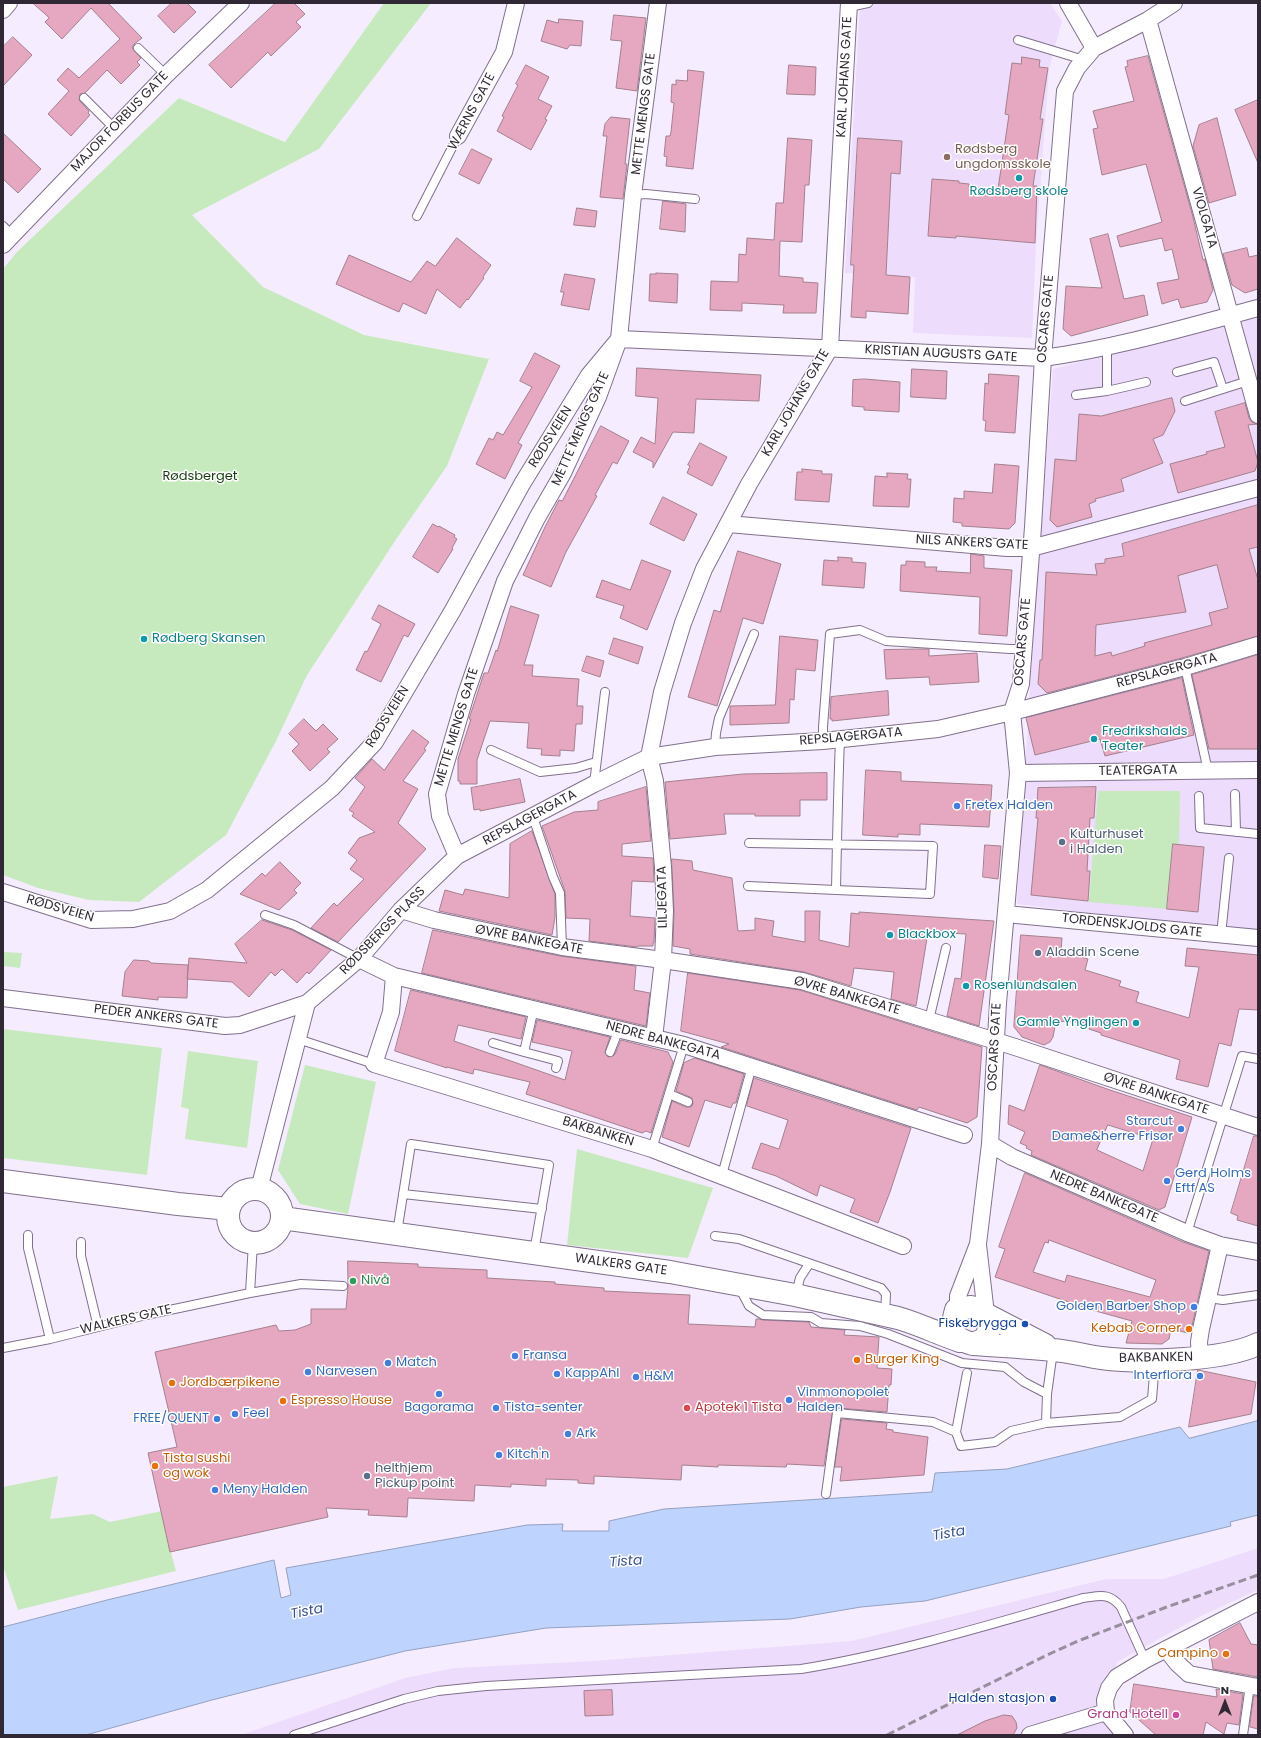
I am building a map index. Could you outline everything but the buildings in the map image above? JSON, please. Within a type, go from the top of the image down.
[{"type":"street","points":[[3,10],[10,3]]},
{"type":"street","name":"MAJOR FORBUS GATE","points":[[6,235],[240,3]]},
{"type":"street","name":"WÆRNS GATE","points":[[458,136],[504,52],[516,3]]},
{"type":"street","name":"METTE MENGS GATE","points":[[458,856],[440,816],[437,794],[466,694],[505,581],[537,518],[563,473],[598,396],[619,339],[633,195],[658,3]]},
{"type":"street","points":[[1068,3],[1094,48],[1148,20],[1174,3]]},
{"type":"street","name":"KARL JOHANS GATE","points":[[649,757],[662,692],[683,622],[704,569],[749,484],[830,348],[849,5]]},
{"type":"street","name":"VIOLGATA","points":[[1148,20],[1258,415]]},
{"type":"street","name":"OSCARS GATE","points":[[987,1314],[978,1244],[990,1144],[998,1003],[1018,772],[1012,712],[1021,684],[1024,649],[1043,358],[1065,91],[1077,68],[1094,48]]},
{"type":"street","name":"KRISTIAN AUGUSTS GATE","points":[[619,339],[1043,358],[1108,346],[1258,308]]},
{"type":"street","name":"RØDSVEIEN","points":[[3,892],[91,920],[133,919],[170,911],[207,890],[332,788],[375,742],[453,610],[522,484],[589,375],[619,339]]},
{"type":"street","name":"NILS ANKERS GATE","points":[[728,524],[1007,548],[1031,548],[1258,488]]},
{"type":"street","name":"REPSLAGERGATA","points":[[458,856],[594,784],[649,757],[715,747],[823,741],[840,738],[938,729],[1012,712],[1185,667],[1258,645]]},
{"type":"street","name":"LILJEGATA","points":[[649,757],[654,781],[663,867],[665,911],[663,960],[654,1038]]},
{"type":"street","name":"TEATERGATA","points":[[1018,772],[1258,770]]},
{"type":"street","name":"RØDSBERGS PLASS","points":[[307,1003],[359,959],[401,910],[458,856]]},
{"type":"street","name":"ØVRE BANKEGATE","points":[[401,910],[482,932],[562,947],[663,960],[802,981],[929,1020],[1258,1127]]},
{"type":"street","name":"TORDENSKJOLDS GATE","points":[[1006,914],[1258,938]]},
{"type":"street","name":"NEDRE BANKEGATA","points":[[359,959],[394,976],[534,1008],[684,1045],[964,1135]]},
{"type":"street","points":[[374,1064],[391,1012],[394,976]]},
{"type":"street","name":"PEDER ANKERS GATE","points":[[3,998],[225,1026],[240,1025],[307,1003]]},
{"type":"street","points":[[259,1189],[307,1003]]},
{"type":"street","name":"BAKBANKEN","points":[[374,1064],[652,1148],[903,1246]]},
{"type":"street","name":"NEDRE BANKEGATE","points":[[990,1144],[1012,1157],[1187,1233],[1220,1244],[1258,1252]]},
{"type":"street","points":[[3,1180],[178,1204],[229,1209]]},
{"type":"street","points":[[259,1189],[270,1194],[279,1203],[282,1210],[282,1218],[277,1232],[272,1237],[267,1240],[253,1243],[236,1235],[230,1227],[228,1218],[229,1209],[233,1200],[240,1193],[259,1189]]},
{"type":"street","name":"WALKERS GATE","points":[[282,1218],[397,1234],[535,1245],[795,1295],[916,1323]]},
{"type":"street","name":"OSCARS GATE","points":[[957,1310],[958,1296],[978,1244]]},
{"type":"street","points":[[1200,1357],[1199,1342],[1201,1329],[1220,1244]]},
{"type":"street","points":[[916,1323],[957,1310],[970,1307],[979,1308],[987,1314],[990,1328],[985,1339],[967,1342],[954,1332],[953,1321],[957,1310]]},
{"type":"street","name":"BAKBANKEN","points":[[987,1314],[1054,1350]]},
{"type":"street","name":"BAKBANKEN","points":[[916,1323],[942,1335],[967,1342],[1054,1350],[1101,1358],[1155,1359],[1200,1357],[1230,1353],[1258,1344]]},
{"type":"street","points":[[1125,1735],[1106,1712],[1105,1700],[1109,1688],[1117,1677],[1145,1660],[1258,1602]]},
{"type":"street","points":[[1166,1649],[1177,1663],[1189,1674],[1254,1686]]},
{"type":"street","points":[[1030,1735],[1106,1712]]},
{"type":"lane","points":[[849,5],[868,3]]},
{"type":"lane","points":[[1018,40],[1084,60]]},
{"type":"lane","points":[[138,48],[166,75]]},
{"type":"lane","points":[[84,98],[114,128]]},
{"type":"lane","name":"WÆRNS GATE","points":[[417,216],[458,136]]},
{"type":"lane","points":[[633,195],[646,194],[695,198]]},
{"type":"lane","points":[[1108,346],[1108,392]]},
{"type":"lane","points":[[1177,372],[1214,362],[1224,389]]},
{"type":"lane","points":[[1185,401],[1248,381]]},
{"type":"lane","points":[[1076,395],[1108,392],[1146,382]]},
{"type":"lane","points":[[823,741],[830,634],[860,630],[886,641],[1024,649]]},
{"type":"lane","points":[[715,747],[719,718],[754,634]]},
{"type":"lane","points":[[1185,667],[1208,771]]},
{"type":"lane","points":[[594,784],[604,692]]},
{"type":"lane","points":[[836,890],[840,738]]},
{"type":"lane","points":[[491,750],[540,772],[576,768],[596,762]]},
{"type":"lane","points":[[1235,794],[1236,832]]},
{"type":"lane","points":[[1199,796],[1200,828],[1258,834]]},
{"type":"lane","points":[[533,817],[553,877],[560,893],[562,947]]},
{"type":"lane","points":[[748,886],[930,894],[933,846],[749,843]]},
{"type":"lane","points":[[1221,935],[1229,858]]},
{"type":"lane","points":[[265,915],[294,925],[359,959]]},
{"type":"lane","points":[[929,1020],[946,948]]},
{"type":"lane","points":[[524,1052],[534,1008]]},
{"type":"lane","points":[[610,1052],[619,1029]]},
{"type":"lane","points":[[298,1039],[374,1064]]},
{"type":"lane","points":[[493,1043],[558,1061],[556,1068]]},
{"type":"lane","points":[[652,1148],[684,1045]]},
{"type":"lane","points":[[1187,1233],[1242,1056],[1258,1059]]},
{"type":"lane","points":[[722,1175],[752,1066]]},
{"type":"lane","points":[[669,1094],[688,1102]]},
{"type":"lane","points":[[397,1234],[411,1144],[549,1165],[535,1245]]},
{"type":"lane","points":[[403,1194],[542,1209]]},
{"type":"lane","points":[[28,1235],[28,1248],[50,1339]]},
{"type":"lane","points":[[715,1236],[739,1239],[881,1288],[886,1294],[885,1315]]},
{"type":"lane","points":[[81,1242],[81,1256],[98,1326]]},
{"type":"lane","points":[[250,1293],[253,1243]]},
{"type":"lane","points":[[795,1295],[800,1278],[809,1264]]},
{"type":"lane","name":"WALKERS GATE","points":[[3,1348],[50,1339],[98,1326],[250,1293],[301,1284],[343,1286]]},
{"type":"lane","points":[[738,1284],[749,1306],[763,1315],[811,1317],[821,1323],[860,1326],[888,1334],[962,1363],[1004,1367],[1024,1382],[1047,1394]]},
{"type":"lane","points":[[1208,1298],[1223,1300],[1258,1295]]},
{"type":"lane","points":[[1046,1424],[1050,1364],[1054,1350]]},
{"type":"lane","points":[[967,1373],[956,1432],[961,1446],[995,1442],[1011,1431],[1046,1424],[1120,1417],[1152,1399],[1155,1359]]},
{"type":"lane","points":[[826,1494],[837,1413],[933,1422],[956,1432]]},
{"type":"lane","points":[[294,1735],[404,1699],[438,1691],[486,1686],[801,1669],[914,1646],[1083,1598],[1106,1596],[1115,1599],[1121,1607],[1145,1660]]},
{"type":"lane","points":[[1243,1735],[1254,1686]]},
{"type":"shaded area","name":"Rødsberg ungdomsskole","points":[[860,3],[1050,3],[1062,21],[1049,69],[1036,245],[1032,338],[913,333],[915,277],[845,273]]},
{"type":"shaded area","points":[[1258,315],[1258,934],[1017,904],[1033,639],[1053,369]]},
{"type":"shaded area","points":[[1258,1548],[1258,1590],[1203,1615],[1117,1662],[1106,1712],[1121,1735],[241,1735],[405,1678],[455,1668],[594,1661],[852,1641],[1106,1579],[1164,1579]]},
{"type":"green space","name":"Rødsberget","points":[[384,3],[431,3],[319,149],[192,215],[263,287],[364,335],[489,359],[447,466],[397,538],[307,675],[276,741],[226,835],[139,902],[89,900],[38,888],[3,875],[3,269],[17,252],[179,98],[285,142]]},
{"type":"green space","points":[[1098,791],[1180,791],[1179,842],[1178,846],[1174,846],[1168,909],[1089,902]]},
{"type":"green space","points":[[3,952],[22,953],[20,968],[3,966]]},
{"type":"green space","points":[[3,1029],[162,1048],[147,1175],[3,1158]]},
{"type":"green space","points":[[188,1051],[258,1061],[247,1148],[185,1139],[189,1109],[181,1107]]},
{"type":"green space","points":[[305,1065],[376,1082],[348,1214],[300,1204],[278,1170]]},
{"type":"green space","points":[[577,1149],[713,1188],[688,1258],[567,1245]]},
{"type":"green space","points":[[58,1476],[50,1519],[93,1514],[110,1522],[162,1511],[176,1571],[18,1610],[3,1566],[3,1487]]},
{"type":"water","name":"Tista","points":[[1258,1421],[1258,1515],[1230,1522],[1231,1526],[925,1601],[861,1607],[790,1619],[546,1628],[405,1651],[212,1700],[86,1735],[3,1735],[3,1627],[107,1600],[274,1560],[281,1598],[291,1595],[286,1568],[527,1525],[563,1524],[562,1531],[609,1531],[609,1521],[664,1509],[932,1492],[935,1473],[1007,1469],[1180,1427],[1189,1438]]},
{"type":"railway","points":[[887,1735],[1078,1641],[1164,1608],[1258,1575]]},
{"type":"place","name":"Rødsberg ungdomsskole","points":[[947,157]]},
{"type":"place","name":"Rødsberg skole","points":[[1019,178]]},
{"type":"place","name":"Rødberg Skansen","points":[[144,639]]},
{"type":"place","name":"Fredrikshalds Teater","points":[[1094,739]]},
{"type":"place","name":"Fretex Halden","points":[[957,806]]},
{"type":"place","name":"Kulturhuset i Halden","points":[[1062,842]]},
{"type":"place","name":"Blackbox","points":[[890,935]]},
{"type":"place","name":"Aladdin Scene","points":[[1038,953]]},
{"type":"place","name":"Rosenlundsalen","points":[[966,986]]},
{"type":"place","name":"Gamle Ynglingen","points":[[1136,1023]]},
{"type":"place","name":"Starcut Dame&herre Frisør","points":[[1181,1129]]},
{"type":"place","name":"Gerd Holms Eftf AS","points":[[1167,1181]]},
{"type":"place","name":"Nivå","points":[[353,1281]]},
{"type":"place","name":"Golden Barber Shop","points":[[1194,1307]]},
{"type":"place","name":"Fiskebrygga","points":[[1025,1324]]},
{"type":"place","name":"Kebab Corner","points":[[1189,1329]]},
{"type":"place","name":"Fransa","points":[[515,1356]]},
{"type":"place","name":"Burger King","points":[[857,1360]]},
{"type":"place","name":"Match","points":[[388,1363]]},
{"type":"place","name":"Narvesen","points":[[308,1372]]},
{"type":"place","name":"KappAhl","points":[[557,1374]]},
{"type":"place","name":"Interflora","points":[[1200,1376]]},
{"type":"place","name":"H&M","points":[[636,1377]]},
{"type":"place","name":"Jordbærpikene","points":[[172,1383]]},
{"type":"place","name":"Bagorama","points":[[439,1394]]},
{"type":"place","name":"Vinmonopolet Halden","points":[[789,1400]]},
{"type":"place","name":"Espresso House","points":[[283,1401]]},
{"type":"place","name":"Tista-senter","points":[[496,1408]]},
{"type":"place","name":"Apotek 1 Tista","points":[[687,1408]]},
{"type":"place","name":"Feel","points":[[235,1414]]},
{"type":"place","name":"FREE/QUENT","points":[[217,1419]]},
{"type":"place","name":"Ark","points":[[568,1434]]},
{"type":"place","name":"Kitch'n","points":[[499,1455]]},
{"type":"place","name":"Tista sushi og wok","points":[[155,1466]]},
{"type":"place","name":"helthjem Pickup point","points":[[367,1476]]},
{"type":"place","name":"Meny Halden","points":[[215,1490]]},
{"type":"place","name":"Campino","points":[[1226,1654]]},
{"type":"place","name":"Halden stasjon","points":[[1053,1699]]},
{"type":"place","name":"Grand Hotell","points":[[1176,1715]]}]
